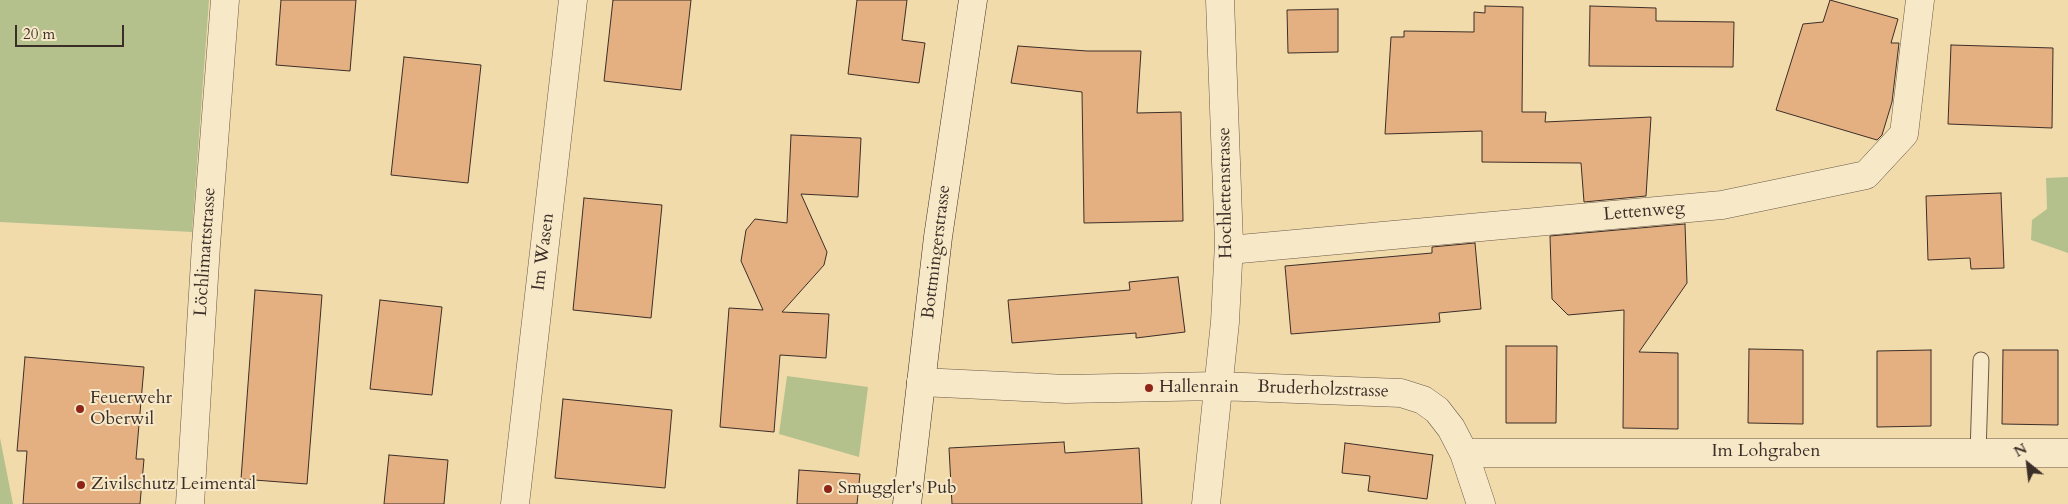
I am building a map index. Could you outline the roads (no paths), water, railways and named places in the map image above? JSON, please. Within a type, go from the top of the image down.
[{"type":"street","name":"Löchlimattstrasse","points":[[190,504],[206,245],[225,0]]},
{"type":"street","name":"Im Wasen","points":[[515,504],[573,0]]},
{"type":"street","name":"Bottmingerstrasse","points":[[908,504],[938,237],[973,0]]},
{"type":"street","name":"Hochlettenstrasse","points":[[1218,386],[1225,322],[1229,250],[1220,0]]},
{"type":"street","name":"Lettenweg","points":[[1229,250],[1722,205],[1866,175],[1904,134],[1920,0]]},
{"type":"street","name":"Bruderholzstrasse","points":[[921,382],[1066,389],[1218,386],[1401,393],[1423,400],[1437,410],[1451,428],[1464,453],[1481,504]]},
{"type":"street","points":[[1206,504],[1218,386]]},
{"type":"street","name":"Im Lohgraben","points":[[1464,453],[2068,453]]},
{"type":"lane","points":[[1978,453],[1981,360]]},
{"type":"place","name":"Hallenrain","points":[[1149,388]]},
{"type":"place","name":"Feuerwehr Oberwil","points":[[80,409]]},
{"type":"place","name":"Zivilschutz Leimental","points":[[81,485]]},
{"type":"place","name":"Smuggler's Pub","points":[[828,489]]}]
